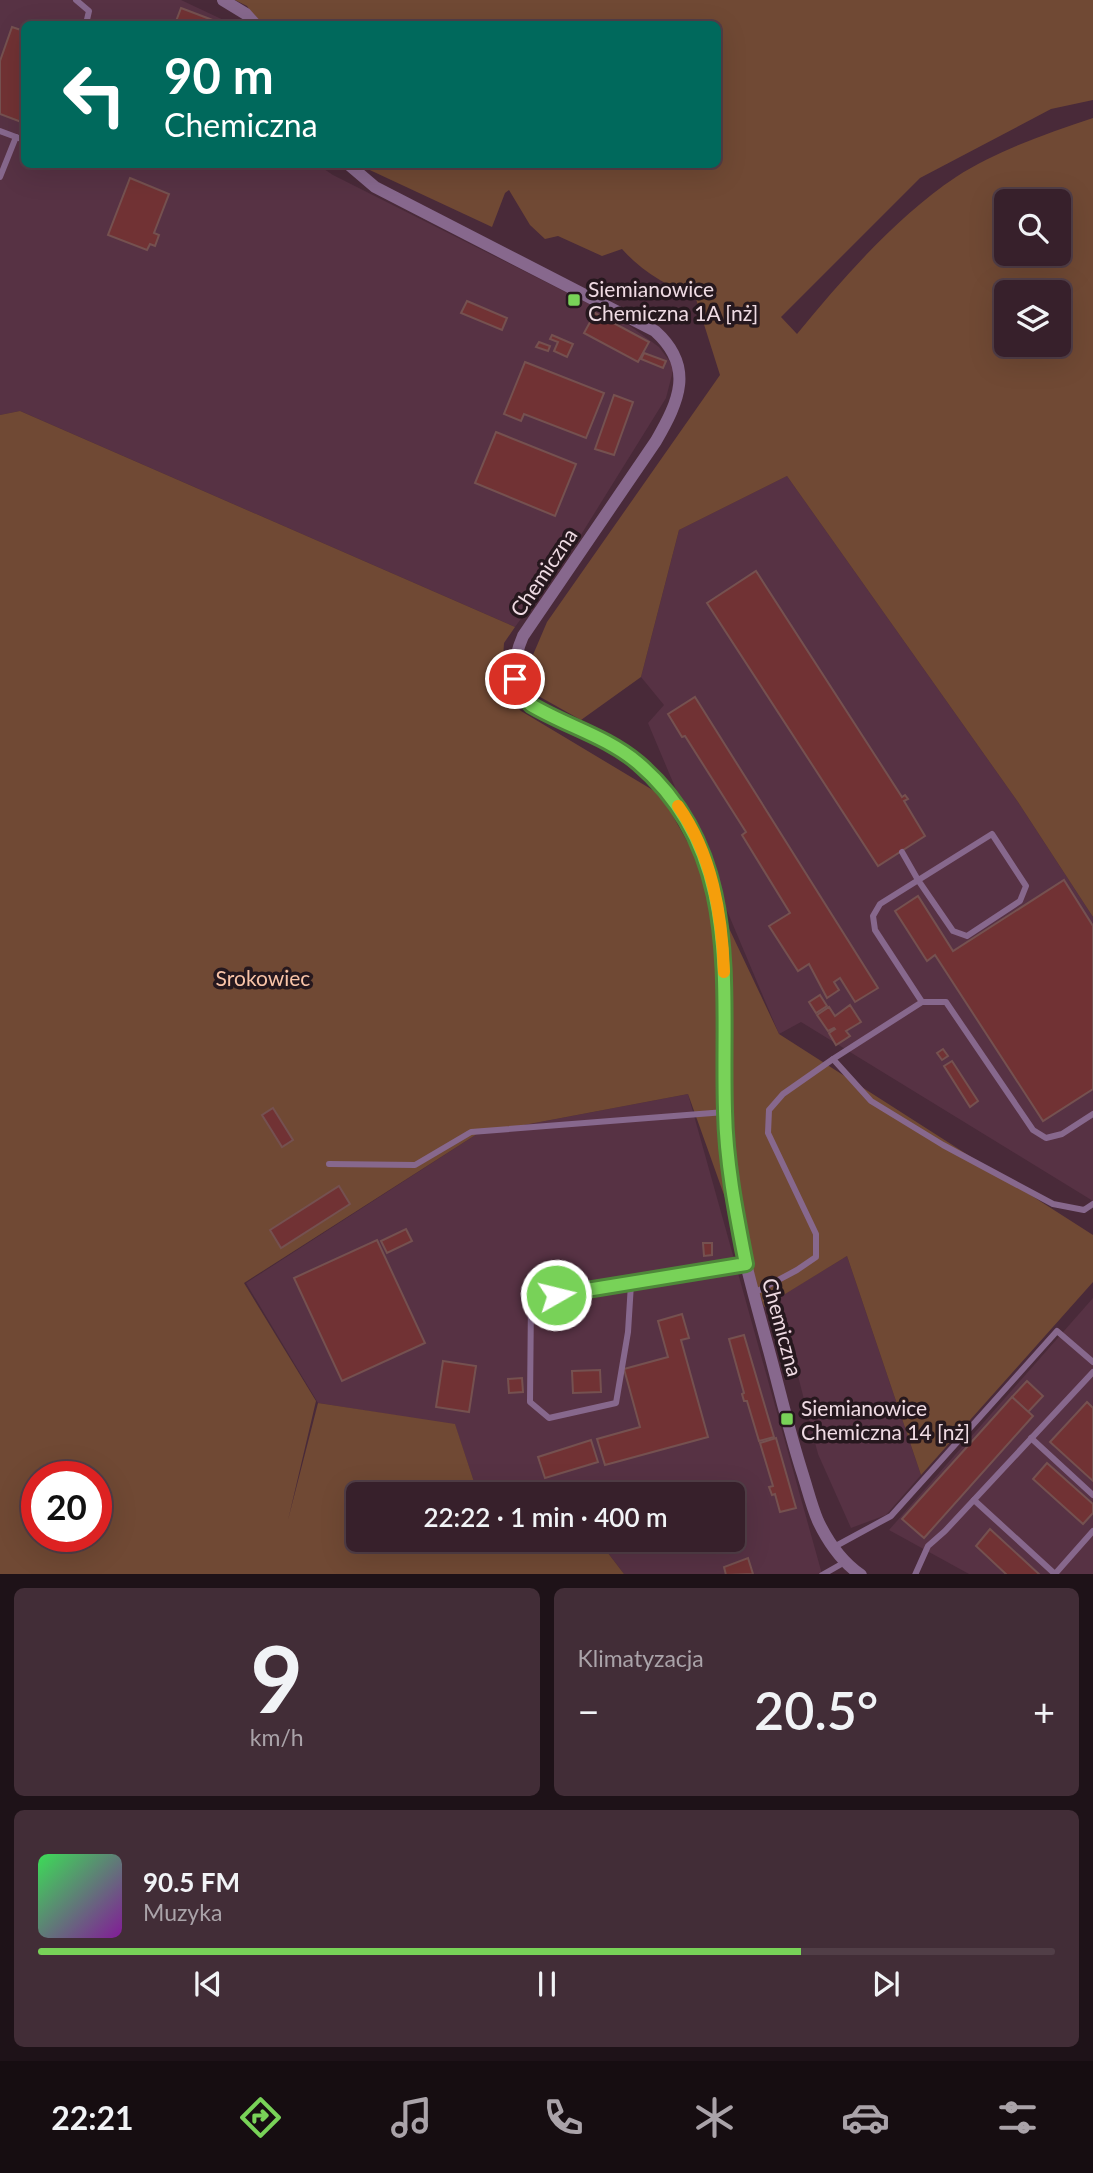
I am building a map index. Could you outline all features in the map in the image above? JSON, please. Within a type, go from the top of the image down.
[{"type":"street","points":[[223,0],[237,7],[252,21]]},
{"type":"street","name":"Chemiczna","points":[[353,168],[375,187],[654,331],[674,354],[680,381],[670,417],[523,636],[513,669],[519,689],[531,705],[613,745],[638,763],[666,790],[685,816],[700,845],[712,883],[723,950],[724,1112],[730,1179],[746,1264],[808,1492],[820,1524],[834,1547],[845,1562],[861,1574]]},
{"type":"lane","points":[[76,0],[89,11],[87,21]]},
{"type":"lane","points":[[0,131],[21,139]]},
{"type":"lane","points":[[0,177],[16,137]]},
{"type":"lane","points":[[902,852],[918,880],[953,931],[967,936],[1020,901],[1026,886],[992,834],[918,880],[880,904],[873,916],[875,930],[922,1002]]},
{"type":"lane","points":[[754,1293],[797,1270],[816,1256],[816,1234],[768,1133],[769,1110],[783,1094],[922,1002],[946,1002],[1032,1130],[1046,1138],[1062,1134],[1093,1114]]},
{"type":"lane","points":[[833,1059],[871,1101],[943,1145],[1053,1204],[1084,1210],[1093,1204]]},
{"type":"lane","points":[[329,1164],[415,1165],[471,1132],[724,1112]]},
{"type":"lane","points":[[631,1284],[628,1332],[616,1403],[549,1418],[530,1402],[531,1299],[746,1264]]},
{"type":"lane","points":[[834,1547],[891,1516],[1057,1331],[1093,1362]]},
{"type":"lane","points":[[915,1574],[931,1542],[945,1531],[1093,1372]]},
{"type":"lane","points":[[1031,1438],[1093,1494]]},
{"type":"lane","points":[[974,1500],[1056,1574],[1093,1531]]},
{"type":"lane","points":[[822,1574],[845,1562]]},
{"type":"shaded area","points":[[0,0],[181,0],[226,21],[21,21],[21,168],[322,168],[623,321],[659,347],[674,367],[666,398],[579,538],[515,627],[20,411],[0,415]]},
{"type":"shaded area","points":[[787,476],[1018,802],[1093,917],[1093,1201],[801,1022],[779,1034],[648,723],[664,705],[641,677],[679,530]]},
{"type":"shaded area","points":[[688,1094],[822,1574],[624,1574],[607,1552],[745,1552],[745,1482],[474,1482],[455,1425],[318,1403],[246,1283],[477,1134]]},
{"type":"shaded area","points":[[847,1256],[921,1475],[886,1515],[851,1528],[818,1454],[778,1298]]},
{"type":"shaded area","points":[[1093,1298],[1093,1574],[969,1574],[889,1530]]},
{"type":"green space","points":[[235,0],[1093,0],[1093,100],[1051,109],[920,178],[781,317],[797,334],[891,229],[956,177],[1005,151],[1093,118],[1093,917],[1018,802],[787,476],[679,530],[641,677],[581,720],[526,689],[524,676],[547,622],[720,375],[696,299],[647,272],[622,249],[602,256],[558,236],[545,239],[530,225],[509,190],[505,193],[492,227],[365,168],[721,168],[721,21],[257,21],[247,6]]},
{"type":"green space","name":"Srokowiec","points":[[20,411],[515,627],[504,643],[501,691],[521,711],[661,795],[692,850],[779,1034],[1093,1235],[1093,1282],[921,1475],[847,1256],[764,1307],[688,1094],[477,1134],[244,1283],[316,1401],[288,1520],[318,1403],[455,1424],[474,1482],[346,1482],[346,1552],[607,1552],[624,1574],[0,1574],[0,415]]},
{"type":"building","points":[[181,8],[215,21],[176,21]]},
{"type":"building","points":[[12,27],[21,30],[21,122],[0,114],[0,61]]},
{"type":"building","points":[[130,178],[169,194],[154,233],[159,235],[155,246],[150,244],[147,250],[108,235]]},
{"type":"building","points":[[467,301],[507,318],[502,330],[461,313]]},
{"type":"building","points":[[595,313],[649,342],[638,362],[584,333]]},
{"type":"building","points":[[552,335],[573,344],[567,357],[554,351],[558,342],[550,339]]},
{"type":"building","points":[[539,342],[550,346],[548,351],[536,347]]},
{"type":"building","points":[[644,353],[666,361],[663,368],[641,359]]},
{"type":"building","points":[[525,362],[604,393],[586,438],[524,414],[521,421],[504,414]]},
{"type":"building","points":[[614,395],[633,402],[614,455],[595,449]]},
{"type":"building","points":[[496,432],[576,464],[555,516],[475,483]]},
{"type":"building","points":[[756,571],[902,797],[905,795],[908,799],[904,801],[925,836],[878,866],[707,603]]},
{"type":"building","points":[[695,697],[878,988],[855,1002],[840,978],[834,982],[839,990],[827,998],[809,964],[798,971],[769,926],[790,913],[742,835],[746,832],[668,714]]},
{"type":"building","points":[[1064,880],[1093,926],[1093,1089],[1043,1121],[935,955],[927,961],[895,911],[918,896],[953,951]]},
{"type":"building","points":[[820,995],[827,1006],[816,1013],[809,1002]]},
{"type":"building","points":[[850,1005],[861,1022],[846,1031],[850,1036],[836,1045],[829,1033],[835,1029],[828,1031],[817,1015],[829,1007],[835,1016]]},
{"type":"building","points":[[943,1049],[948,1056],[942,1060],[937,1053]]},
{"type":"building","points":[[952,1061],[978,1101],[970,1107],[944,1066]]},
{"type":"building","points":[[273,1108],[293,1140],[282,1147],[262,1115]]},
{"type":"building","points":[[339,1186],[350,1204],[281,1248],[270,1230]]},
{"type":"building","points":[[406,1229],[412,1241],[387,1253],[381,1241]]},
{"type":"building","points":[[377,1240],[425,1343],[342,1381],[294,1278]]},
{"type":"building","points":[[703,1243],[712,1243],[712,1255],[704,1256]]},
{"type":"building","points":[[682,1314],[689,1338],[681,1340],[708,1437],[605,1465],[597,1439],[640,1427],[624,1369],[668,1357],[658,1321]]},
{"type":"building","points":[[744,1335],[774,1437],[759,1441],[747,1401],[744,1401],[729,1339]]},
{"type":"building","points":[[443,1361],[476,1366],[469,1412],[436,1407]]},
{"type":"building","points":[[600,1370],[601,1392],[573,1393],[572,1371]]},
{"type":"building","points":[[522,1378],[523,1392],[509,1393],[508,1379]]},
{"type":"building","points":[[1027,1381],[1043,1396],[1028,1412],[1012,1397]]},
{"type":"building","points":[[1012,1397],[1033,1416],[924,1538],[902,1519]]},
{"type":"building","points":[[1087,1402],[1093,1408],[1093,1481],[1050,1442]]},
{"type":"building","points":[[776,1438],[796,1508],[780,1512],[775,1494],[772,1495],[769,1487],[773,1486],[760,1443]]},
{"type":"building","points":[[591,1440],[598,1462],[545,1478],[538,1457]]},
{"type":"building","points":[[1047,1463],[1093,1504],[1093,1513],[1083,1524],[1033,1479]]},
{"type":"building","points":[[990,1529],[1039,1574],[1006,1574],[976,1546]]},
{"type":"building","points":[[748,1558],[753,1574],[726,1574],[724,1567]]},
{"type":"slow traffic","points":[[678,806],[700,845],[712,883],[719,917],[724,972]]},
{"type":"place","name":"Siemianowice Chemiczna 1A [nż]","points":[[574,300]]},
{"type":"place","name":"Siemianowice Chemiczna 14 [nż]","points":[[787,1419]]},
{"type":"route","points":[[515,679],[524,698],[531,705],[587,730],[638,763],[666,790],[685,816],[700,845],[712,883],[723,950],[724,1112],[730,1179],[746,1264],[556,1295]]}]
